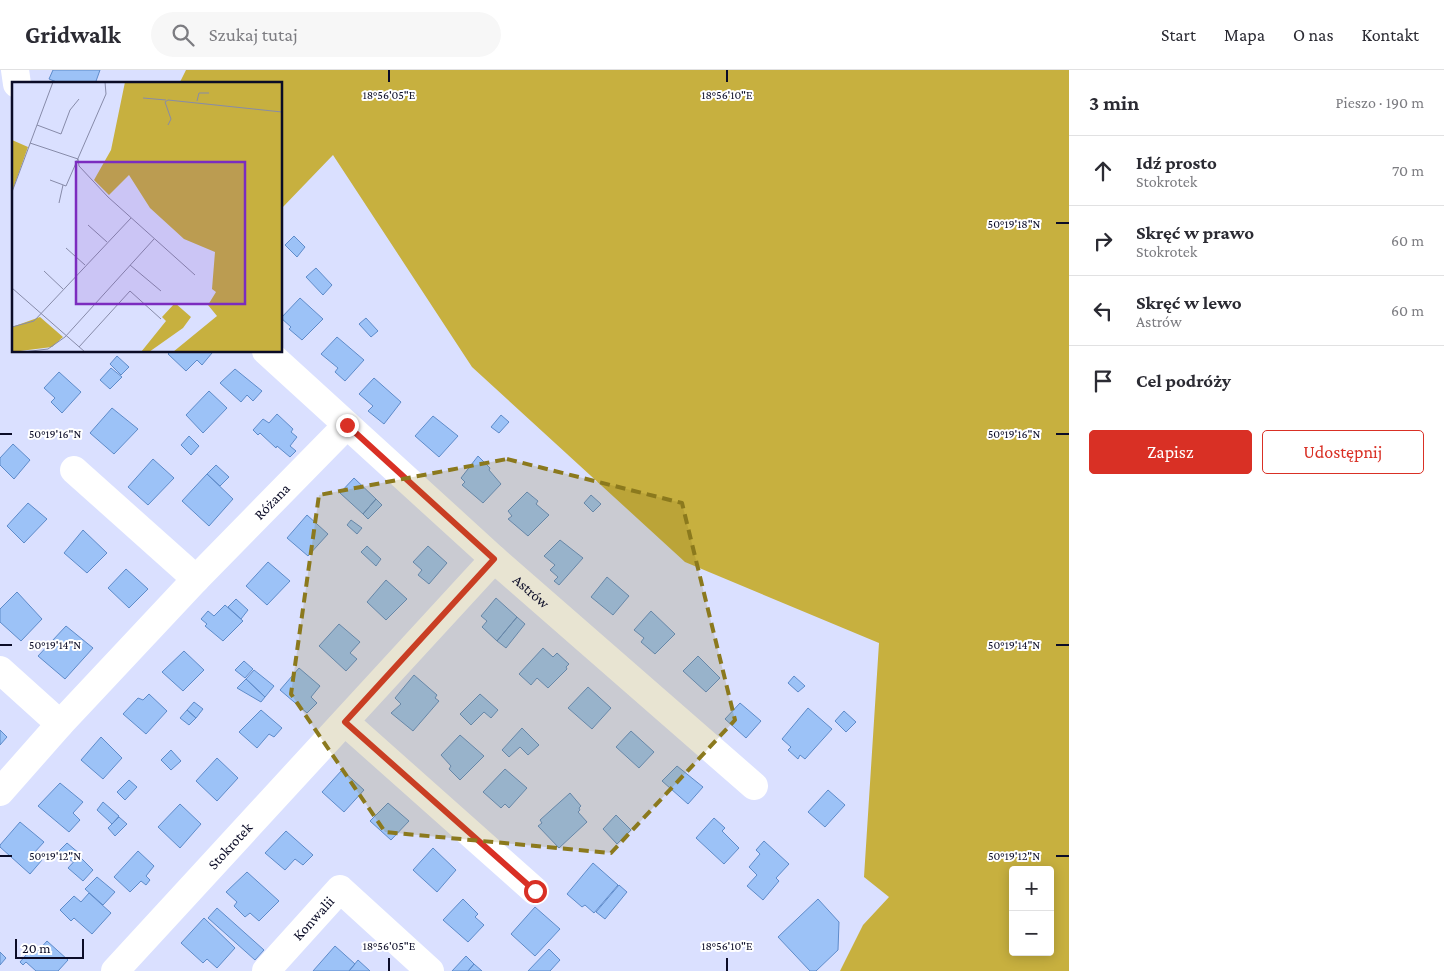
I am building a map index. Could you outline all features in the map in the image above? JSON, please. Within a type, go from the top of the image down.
[{"type":"street","points":[[0,77],[5,70]]},
{"type":"street","name":"Astrów","points":[[267,352],[494,559],[754,786]]},
{"type":"street","name":"Różana","points":[[0,792],[60,724],[196,579],[347,425]]},
{"type":"street","points":[[74,470],[196,579]]},
{"type":"street","name":"Stokrotek","points":[[114,971],[494,559]]},
{"type":"street","points":[[0,670],[60,724]]},
{"type":"street","points":[[345,722],[535,891]]},
{"type":"street","name":"Konwalii","points":[[266,971],[340,889],[430,971]]},
{"type":"highlighted area","points":[[507,459],[682,503],[735,720],[611,853],[385,832],[291,694],[319,495]]},
{"type":"shaded area","points":[[186,70],[1069,70],[1069,971],[840,971],[863,925],[889,897],[864,877],[879,643],[685,562],[472,367],[333,155],[282,208],[282,82],[180,82]]},
{"type":"building","points":[[53,70],[100,70],[96,82],[57,82],[49,79]]},
{"type":"building","points":[[294,236],[305,247],[297,257],[285,245]]},
{"type":"building","points":[[316,268],[332,285],[323,295],[306,277]]},
{"type":"building","points":[[300,298],[323,319],[302,340],[289,329],[291,327],[282,317]]},
{"type":"building","points":[[366,318],[378,331],[371,337],[359,324]]},
{"type":"building","points":[[337,337],[364,360],[345,381],[335,372],[338,368],[321,354]]},
{"type":"building","points":[[170,352],[212,353],[202,365],[197,360],[186,371],[168,354]]},
{"type":"building","points":[[117,356],[129,367],[121,375],[110,364]]},
{"type":"building","points":[[111,368],[122,377],[110,389],[100,380]]},
{"type":"building","points":[[235,369],[262,391],[253,401],[247,395],[241,402],[220,383]]},
{"type":"building","points":[[59,372],[81,392],[62,413],[51,402],[55,398],[44,388]]},
{"type":"building","points":[[374,378],[401,402],[384,424],[368,411],[373,406],[359,394]]},
{"type":"building","points":[[209,391],[227,408],[203,433],[186,415]]},
{"type":"building","points":[[112,408],[138,429],[114,454],[90,433]]},
{"type":"building","points":[[277,414],[293,429],[291,432],[297,437],[290,446],[296,451],[290,457],[277,446],[276,448],[260,433],[258,435],[253,430],[263,419],[269,423]]},
{"type":"building","points":[[501,415],[509,422],[499,433],[491,427]]},
{"type":"building","points":[[433,416],[458,436],[439,457],[415,436]]},
{"type":"building","points":[[189,436],[199,446],[191,455],[181,445]]},
{"type":"building","points":[[13,444],[30,460],[14,479],[0,465],[0,458]]},
{"type":"building","points":[[478,456],[490,468],[489,470],[501,484],[483,503],[462,485],[465,482],[461,478]]},
{"type":"building","points":[[153,459],[174,478],[148,505],[128,487]]},
{"type":"building","points":[[216,465],[229,477],[220,486],[207,474]]},
{"type":"building","points":[[207,474],[233,499],[209,526],[182,501]]},
{"type":"building","points":[[354,478],[376,499],[363,514],[340,493]]},
{"type":"building","points":[[527,492],[538,501],[536,504],[549,515],[528,536],[508,519],[512,516],[508,511]]},
{"type":"building","points":[[591,495],[601,504],[593,512],[584,503]]},
{"type":"building","points":[[376,499],[382,505],[368,519],[363,514]]},
{"type":"building","points":[[28,503],[47,519],[24,543],[7,526]]},
{"type":"building","points":[[307,515],[328,534],[308,556],[287,538]]},
{"type":"building","points":[[351,520],[362,528],[357,534],[347,525]]},
{"type":"building","points":[[83,530],[107,553],[87,573],[64,553]]},
{"type":"building","points":[[560,540],[583,558],[559,585],[554,581],[558,577],[550,570],[555,565],[544,556]]},
{"type":"building","points":[[367,546],[381,559],[376,566],[361,552]]},
{"type":"building","points":[[428,546],[447,563],[429,584],[418,575],[422,570],[413,562]]},
{"type":"building","points":[[268,562],[290,581],[267,605],[246,586]]},
{"type":"building","points":[[126,569],[148,589],[129,608],[108,588]]},
{"type":"building","points":[[607,577],[629,596],[613,615],[591,597]]},
{"type":"building","points":[[386,580],[407,599],[386,620],[367,602]]},
{"type":"building","points":[[17,592],[42,619],[21,641],[0,622],[0,609]]},
{"type":"building","points":[[496,598],[517,617],[497,641],[482,627],[487,621],[481,616]]},
{"type":"building","points":[[236,599],[248,610],[241,619],[228,607]]},
{"type":"building","points":[[225,605],[243,621],[223,641],[205,626],[207,624],[201,619],[208,611],[214,616]]},
{"type":"building","points":[[651,611],[675,634],[655,654],[641,642],[644,638],[634,630]]},
{"type":"building","points":[[517,617],[525,624],[506,648],[497,641]]},
{"type":"building","points":[[339,624],[360,642],[350,653],[357,659],[346,671],[319,646]]},
{"type":"building","points":[[66,626],[93,648],[65,679],[38,656]]},
{"type":"building","points":[[543,648],[553,657],[557,653],[569,664],[566,667],[567,669],[548,688],[537,678],[531,685],[519,674]]},
{"type":"building","points":[[184,651],[204,670],[183,691],[162,672]]},
{"type":"building","points":[[698,656],[720,678],[706,692],[683,671]]},
{"type":"building","points":[[244,661],[253,669],[245,678],[235,670]]},
{"type":"building","points":[[299,668],[320,686],[311,697],[317,703],[307,713],[280,690]]},
{"type":"building","points":[[254,670],[274,686],[265,697],[246,679]]},
{"type":"building","points":[[414,675],[437,695],[435,698],[439,701],[413,731],[391,713],[401,704],[395,698]]},
{"type":"building","points":[[794,676],[805,686],[798,692],[788,683]]},
{"type":"building","points":[[246,679],[265,697],[261,702],[237,688]]},
{"type":"building","points":[[588,687],[611,708],[592,729],[568,708]]},
{"type":"building","points":[[149,694],[167,711],[146,734],[123,714],[138,698],[143,700]]},
{"type":"building","points":[[480,694],[498,710],[491,718],[484,712],[471,725],[460,714]]},
{"type":"building","points":[[194,702],[203,709],[196,718],[187,710]]},
{"type":"building","points":[[740,703],[761,721],[746,738],[725,719]]},
{"type":"building","points":[[808,708],[832,729],[805,759],[800,755],[798,759],[788,750],[791,747],[782,739]]},
{"type":"building","points":[[187,710],[196,718],[189,725],[180,718]]},
{"type":"building","points":[[261,710],[282,728],[274,737],[269,734],[257,748],[239,732]]},
{"type":"building","points":[[844,711],[856,722],[846,732],[835,721]]},
{"type":"building","points":[[522,728],[539,745],[528,755],[520,747],[509,757],[502,750]]},
{"type":"building","points":[[0,730],[7,737],[0,745]]},
{"type":"building","points":[[631,731],[654,752],[639,768],[616,747]]},
{"type":"building","points":[[460,735],[484,756],[460,780],[449,769],[451,766],[441,755]]},
{"type":"building","points":[[101,737],[122,758],[103,779],[81,760]]},
{"type":"building","points":[[171,750],[181,761],[171,770],[161,760]]},
{"type":"building","points":[[217,758],[238,778],[217,801],[196,781]]},
{"type":"building","points":[[677,766],[703,787],[688,804],[662,781]]},
{"type":"building","points":[[505,769],[527,788],[509,808],[505,804],[501,808],[483,792]]},
{"type":"building","points":[[342,770],[364,790],[344,812],[322,792]]},
{"type":"building","points":[[129,780],[137,787],[125,800],[117,792]]},
{"type":"building","points":[[60,783],[83,802],[73,813],[80,820],[69,832],[38,806]]},
{"type":"building","points":[[828,790],[845,805],[825,827],[808,812]]},
{"type":"building","points":[[570,793],[581,806],[578,812],[587,822],[559,848],[538,826],[542,823],[540,820]]},
{"type":"building","points":[[103,802],[119,816],[112,824],[97,810]]},
{"type":"building","points":[[388,803],[409,821],[391,840],[370,821]]},
{"type":"building","points":[[180,804],[201,824],[180,848],[158,827]]},
{"type":"building","points":[[616,815],[631,830],[617,844],[603,829]]},
{"type":"building","points":[[119,817],[127,824],[115,836],[108,828]]},
{"type":"building","points":[[714,818],[725,828],[722,831],[739,848],[724,864],[696,838]]},
{"type":"building","points":[[20,822],[44,842],[34,853],[42,860],[30,874],[0,847]]},
{"type":"building","points":[[286,831],[313,855],[303,865],[295,859],[285,870],[265,853]]},
{"type":"building","points":[[764,841],[789,864],[776,878],[779,881],[763,900],[747,886],[757,875],[749,867],[760,854],[756,850]]},
{"type":"building","points":[[67,843],[80,854],[73,862],[59,851]]},
{"type":"building","points":[[433,848],[456,870],[437,892],[413,870]]},
{"type":"building","points":[[138,851],[154,866],[146,876],[150,880],[146,885],[141,881],[130,892],[114,877]]},
{"type":"building","points":[[79,856],[93,870],[83,881],[68,868]]},
{"type":"building","points":[[593,863],[618,885],[594,913],[585,905],[582,907],[567,894]]},
{"type":"building","points":[[247,872],[279,901],[259,921],[250,913],[245,917],[234,906],[237,902],[226,892]]},
{"type":"building","points":[[97,877],[115,892],[103,905],[85,889]]},
{"type":"building","points":[[619,885],[627,892],[605,919],[596,912]]},
{"type":"building","points":[[89,893],[111,913],[92,934],[74,918],[71,921],[60,910],[74,896],[81,902]]},
{"type":"building","points":[[463,899],[478,914],[475,917],[484,925],[468,942],[443,920]]},
{"type":"building","points":[[818,899],[839,922],[838,950],[816,971],[810,971],[778,937]]},
{"type":"building","points":[[535,907],[560,929],[535,956],[511,934]]},
{"type":"building","points":[[217,908],[264,950],[255,960],[208,918]]},
{"type":"building","points":[[204,918],[235,948],[217,968],[207,959],[203,963],[181,943]]},
{"type":"building","points":[[47,941],[68,960],[58,971],[36,971],[26,962],[23,965],[20,962],[33,947],[38,951]]},
{"type":"building","points":[[335,946],[355,964],[349,971],[313,971]]},
{"type":"building","points":[[549,949],[560,960],[550,971],[528,971]]},
{"type":"building","points":[[0,952],[6,958],[0,965]]},
{"type":"building","points":[[466,956],[474,964],[468,971],[452,971]]},
{"type":"building","points":[[358,960],[370,971],[349,971]]},
{"type":"building","points":[[474,964],[482,971],[468,971]]},
{"type":"route","points":[[347,425],[494,559],[345,722],[535,891]]}]
